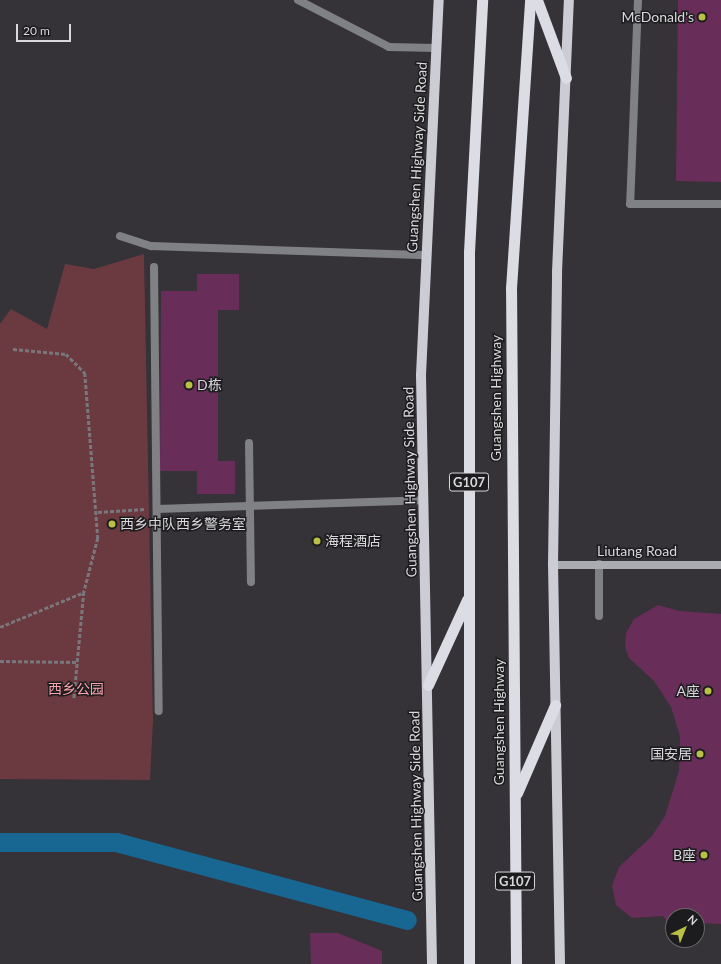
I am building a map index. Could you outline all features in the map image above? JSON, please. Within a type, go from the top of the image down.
[{"type":"highway","name":"Guangshen Highway","points":[[469,964],[469,252],[482,0]]},
{"type":"highway","name":"Guangshen Highway","points":[[516,964],[510,288],[530,0]]},
{"type":"highway","points":[[537,0],[566,78]]},
{"type":"highway","points":[[428,685],[469,596]]},
{"type":"highway","points":[[515,797],[556,705]]},
{"type":"main road","name":"Guangshen Highway Side Road","points":[[432,964],[428,685],[421,375],[439,0]]},
{"type":"main road","points":[[560,964],[553,565],[557,272],[569,0]]},
{"type":"main road","name":"Liutang Road","points":[[553,565],[721,565]]},
{"type":"street","points":[[298,0],[390,47],[436,48]]},
{"type":"street","points":[[638,0],[630,204],[721,204]]},
{"type":"street","points":[[120,236],[151,246],[427,255]]},
{"type":"street","points":[[154,267],[160,712]]},
{"type":"street","points":[[249,443],[250,582]]},
{"type":"street","points":[[157,509],[424,500]]},
{"type":"street","points":[[599,564],[599,616]]},
{"type":"path","points":[[13,350],[66,354],[86,373],[98,512],[98,538],[84,592],[74,699]]},
{"type":"path","points":[[98,512],[157,509]]},
{"type":"path","points":[[0,627],[84,592]]},
{"type":"path","points":[[0,660],[78,662]]},
{"type":"green space","name":"西乡公园","points":[[144,254],[153,721],[150,780],[0,779],[0,324],[11,309],[47,329],[65,264],[94,269]]},
{"type":"building","points":[[678,0],[721,0],[721,182],[676,181]]},
{"type":"building","name":"D栋","points":[[197,274],[239,274],[239,310],[218,310],[218,461],[235,461],[235,494],[197,494],[197,471],[160,471],[161,291],[197,291]]},
{"type":"building","name":"国安居","points":[[658,605],[679,611],[721,614],[721,924],[705,923],[705,908],[665,908],[665,918],[663,916],[632,918],[616,905],[612,886],[619,867],[652,836],[665,816],[679,771],[680,736],[671,707],[654,681],[629,658],[625,647],[626,633],[634,619]]},
{"type":"building","points":[[310,933],[338,933],[382,951],[382,964],[311,964]]},
{"type":"waterway","points":[[0,842],[116,842],[407,920]]},
{"type":"place","name":"McDonald's","points":[[702,17]]},
{"type":"place","name":"D栋","points":[[189,385]]},
{"type":"place","name":"西乡中队西乡警务室","points":[[112,524]]},
{"type":"place","name":"海程酒店","points":[[317,541]]},
{"type":"place","name":"A座","points":[[708,691]]},
{"type":"place","name":"国安居","points":[[700,754]]},
{"type":"place","name":"B座","points":[[704,855]]}]
